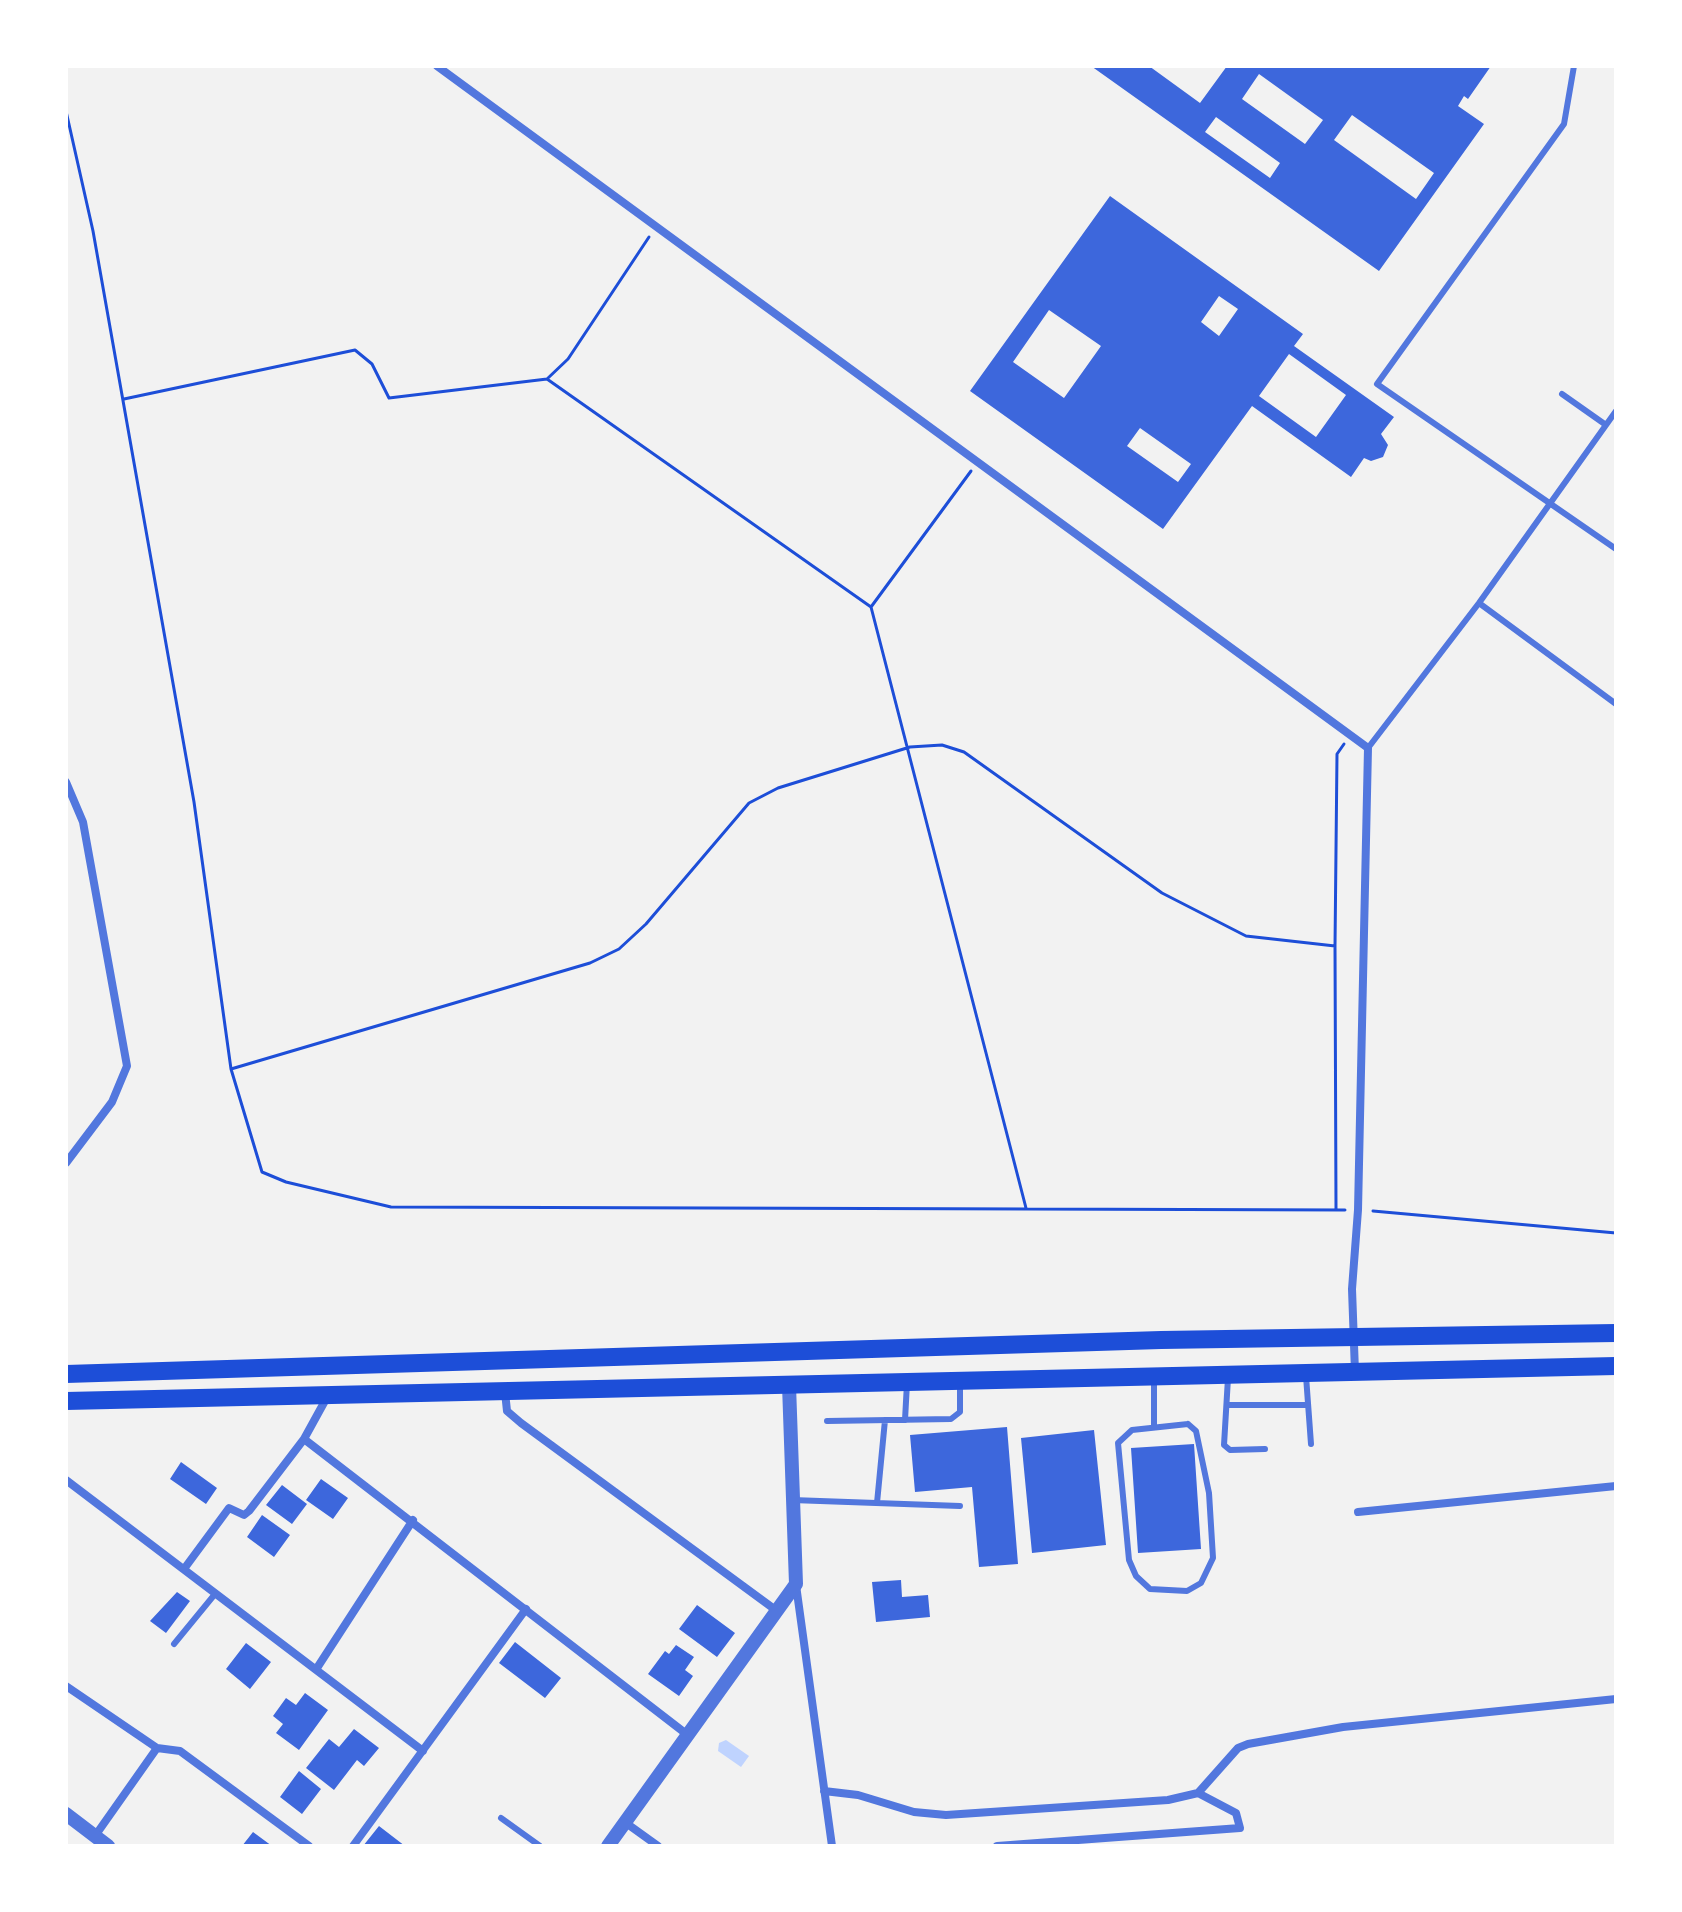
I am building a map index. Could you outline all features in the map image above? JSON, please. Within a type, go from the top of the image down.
[{"type":"main road","points":[[66,1374],[1161,1340],[1616,1333]]},
{"type":"main road","points":[[66,1401],[1616,1366]]},
{"type":"street","points":[[437,66],[1368,748],[1358,1210],[1352,1289],[1355,1372]]},
{"type":"street","points":[[66,782],[83,822],[127,1066],[112,1102],[66,1162]]},
{"type":"street","points":[[789,1385],[796,1584],[832,1846]]},
{"type":"street","points":[[505,1392],[507,1411],[521,1423],[777,1611]]},
{"type":"street","points":[[184,1569],[229,1508],[244,1515],[249,1511],[304,1439],[328,1396]]},
{"type":"street","points":[[304,1439],[413,1520],[689,1737]]},
{"type":"street","points":[[66,1480],[423,1751]]},
{"type":"street","points":[[1358,1512],[1616,1486]]},
{"type":"street","points":[[317,1668],[413,1520]]},
{"type":"street","points":[[608,1846],[796,1584]]},
{"type":"street","points":[[353,1846],[526,1609]]},
{"type":"street","points":[[66,1686],[157,1748],[180,1751],[309,1846]]},
{"type":"street","points":[[824,1791],[858,1795],[914,1812],[946,1815],[1168,1800],[1198,1793],[1238,1748],[1248,1744],[1343,1727],[1616,1699]]},
{"type":"street","points":[[95,1836],[157,1748]]},
{"type":"street","points":[[997,1846],[1240,1828],[1242,1823],[1236,1813],[1198,1793]]},
{"type":"street","points":[[66,1814],[108,1846]]},
{"type":"street","points":[[626,1823],[658,1846]]},
{"type":"lane","points":[[1574,66],[1564,124],[1377,384],[1616,549]]},
{"type":"lane","points":[[1562,394],[1606,425]]},
{"type":"lane","points":[[1368,748],[1479,603],[1616,411]]},
{"type":"lane","points":[[1479,603],[1616,704]]},
{"type":"lane","points":[[1306,1373],[1311,1444]]},
{"type":"lane","points":[[1228,1375],[1226,1448],[1265,1449]]},
{"type":"lane","points":[[1154,1427],[1155,1376]]},
{"type":"lane","points":[[827,1421],[957,1416],[960,1381]]},
{"type":"lane","points":[[905,1420],[907,1382]]},
{"type":"lane","points":[[1227,1405],[1307,1405]]},
{"type":"lane","points":[[877,1503],[885,1420]]},
{"type":"lane","points":[[1188,1424],[1196,1431],[1209,1493],[1213,1558],[1201,1583],[1187,1591],[1150,1589],[1136,1576],[1129,1560],[1118,1443],[1132,1430],[1154,1427],[1188,1424]]},
{"type":"lane","points":[[792,1500],[960,1506]]},
{"type":"lane","points":[[174,1644],[215,1594]]},
{"type":"lane","points":[[501,1818],[540,1846]]},
{"type":"path","points":[[66,111],[93,231],[194,802],[231,1069],[262,1172],[286,1182],[391,1207],[1358,1210],[1616,1233]]},
{"type":"path","points":[[123,399],[355,350],[372,364],[389,398],[547,379],[568,359],[656,227]]},
{"type":"path","points":[[547,379],[871,607],[910,747],[1026,1208]]},
{"type":"path","points":[[871,607],[978,462]]},
{"type":"path","points":[[1336,1210],[1337,754],[1350,734]]},
{"type":"path","points":[[231,1069],[590,963],[619,949],[646,924],[749,803],[778,788],[910,747],[942,745],[964,752],[1162,893],[1246,936],[1335,946]]},
{"type":"water","points":[[726,1740],[749,1756],[741,1767],[718,1751],[719,1743]]},
{"type":"building","points":[[1091,66],[1149,66],[1200,103],[1227,66],[1491,66],[1468,99],[1464,96],[1458,106],[1484,124],[1379,271]],"holes":[[[1259,74],[1323,120],[1305,144],[1242,99]],[[1352,115],[1434,173],[1416,199],[1334,140]],[[1216,117],[1280,163],[1270,178],[1205,132]]]},
{"type":"building","points":[[1110,196],[1303,334],[1294,346],[1394,417],[1381,434],[1388,445],[1383,457],[1371,461],[1364,458],[1351,477],[1252,406],[1163,529],[970,391]],"holes":[[[1219,296],[1238,309],[1219,336],[1201,322]],[[1049,310],[1101,346],[1064,398],[1013,362]],[[1289,354],[1346,395],[1316,437],[1259,396]],[[1140,428],[1191,464],[1178,482],[1127,446]]]},
{"type":"building","points":[[1007,1427],[1018,1564],[979,1567],[972,1487],[915,1492],[910,1435]]},
{"type":"building","points":[[1094,1430],[1106,1545],[1032,1553],[1021,1438]]},
{"type":"building","points":[[1194,1444],[1201,1549],[1138,1553],[1131,1448]]},
{"type":"building","points":[[181,1462],[217,1488],[206,1504],[170,1479]]},
{"type":"building","points":[[321,1479],[348,1498],[333,1519],[306,1500]]},
{"type":"building","points":[[282,1485],[307,1504],[292,1524],[266,1505]]},
{"type":"building","points":[[262,1515],[290,1535],[274,1557],[247,1537]]},
{"type":"building","points":[[901,1580],[902,1597],[928,1595],[930,1617],[876,1622],[872,1582]]},
{"type":"building","points":[[177,1592],[190,1601],[166,1633],[150,1621]]},
{"type":"building","points":[[697,1605],[735,1633],[717,1657],[679,1629]]},
{"type":"building","points":[[515,1642],[561,1678],[545,1698],[499,1663]]},
{"type":"building","points":[[246,1643],[271,1662],[250,1689],[226,1669]]},
{"type":"building","points":[[676,1645],[694,1657],[685,1670],[693,1676],[679,1696],[648,1674],[665,1651],[669,1654]]},
{"type":"building","points":[[305,1693],[328,1710],[299,1750],[276,1733],[283,1724],[273,1716],[286,1698],[296,1705]]},
{"type":"building","points":[[354,1729],[379,1748],[364,1766],[357,1760],[334,1790],[306,1768],[329,1739],[339,1747]]},
{"type":"building","points":[[299,1771],[321,1789],[302,1814],[280,1797]]},
{"type":"building","points":[[379,1826],[405,1846],[363,1846]]},
{"type":"building","points":[[253,1832],[272,1846],[242,1846]]}]
